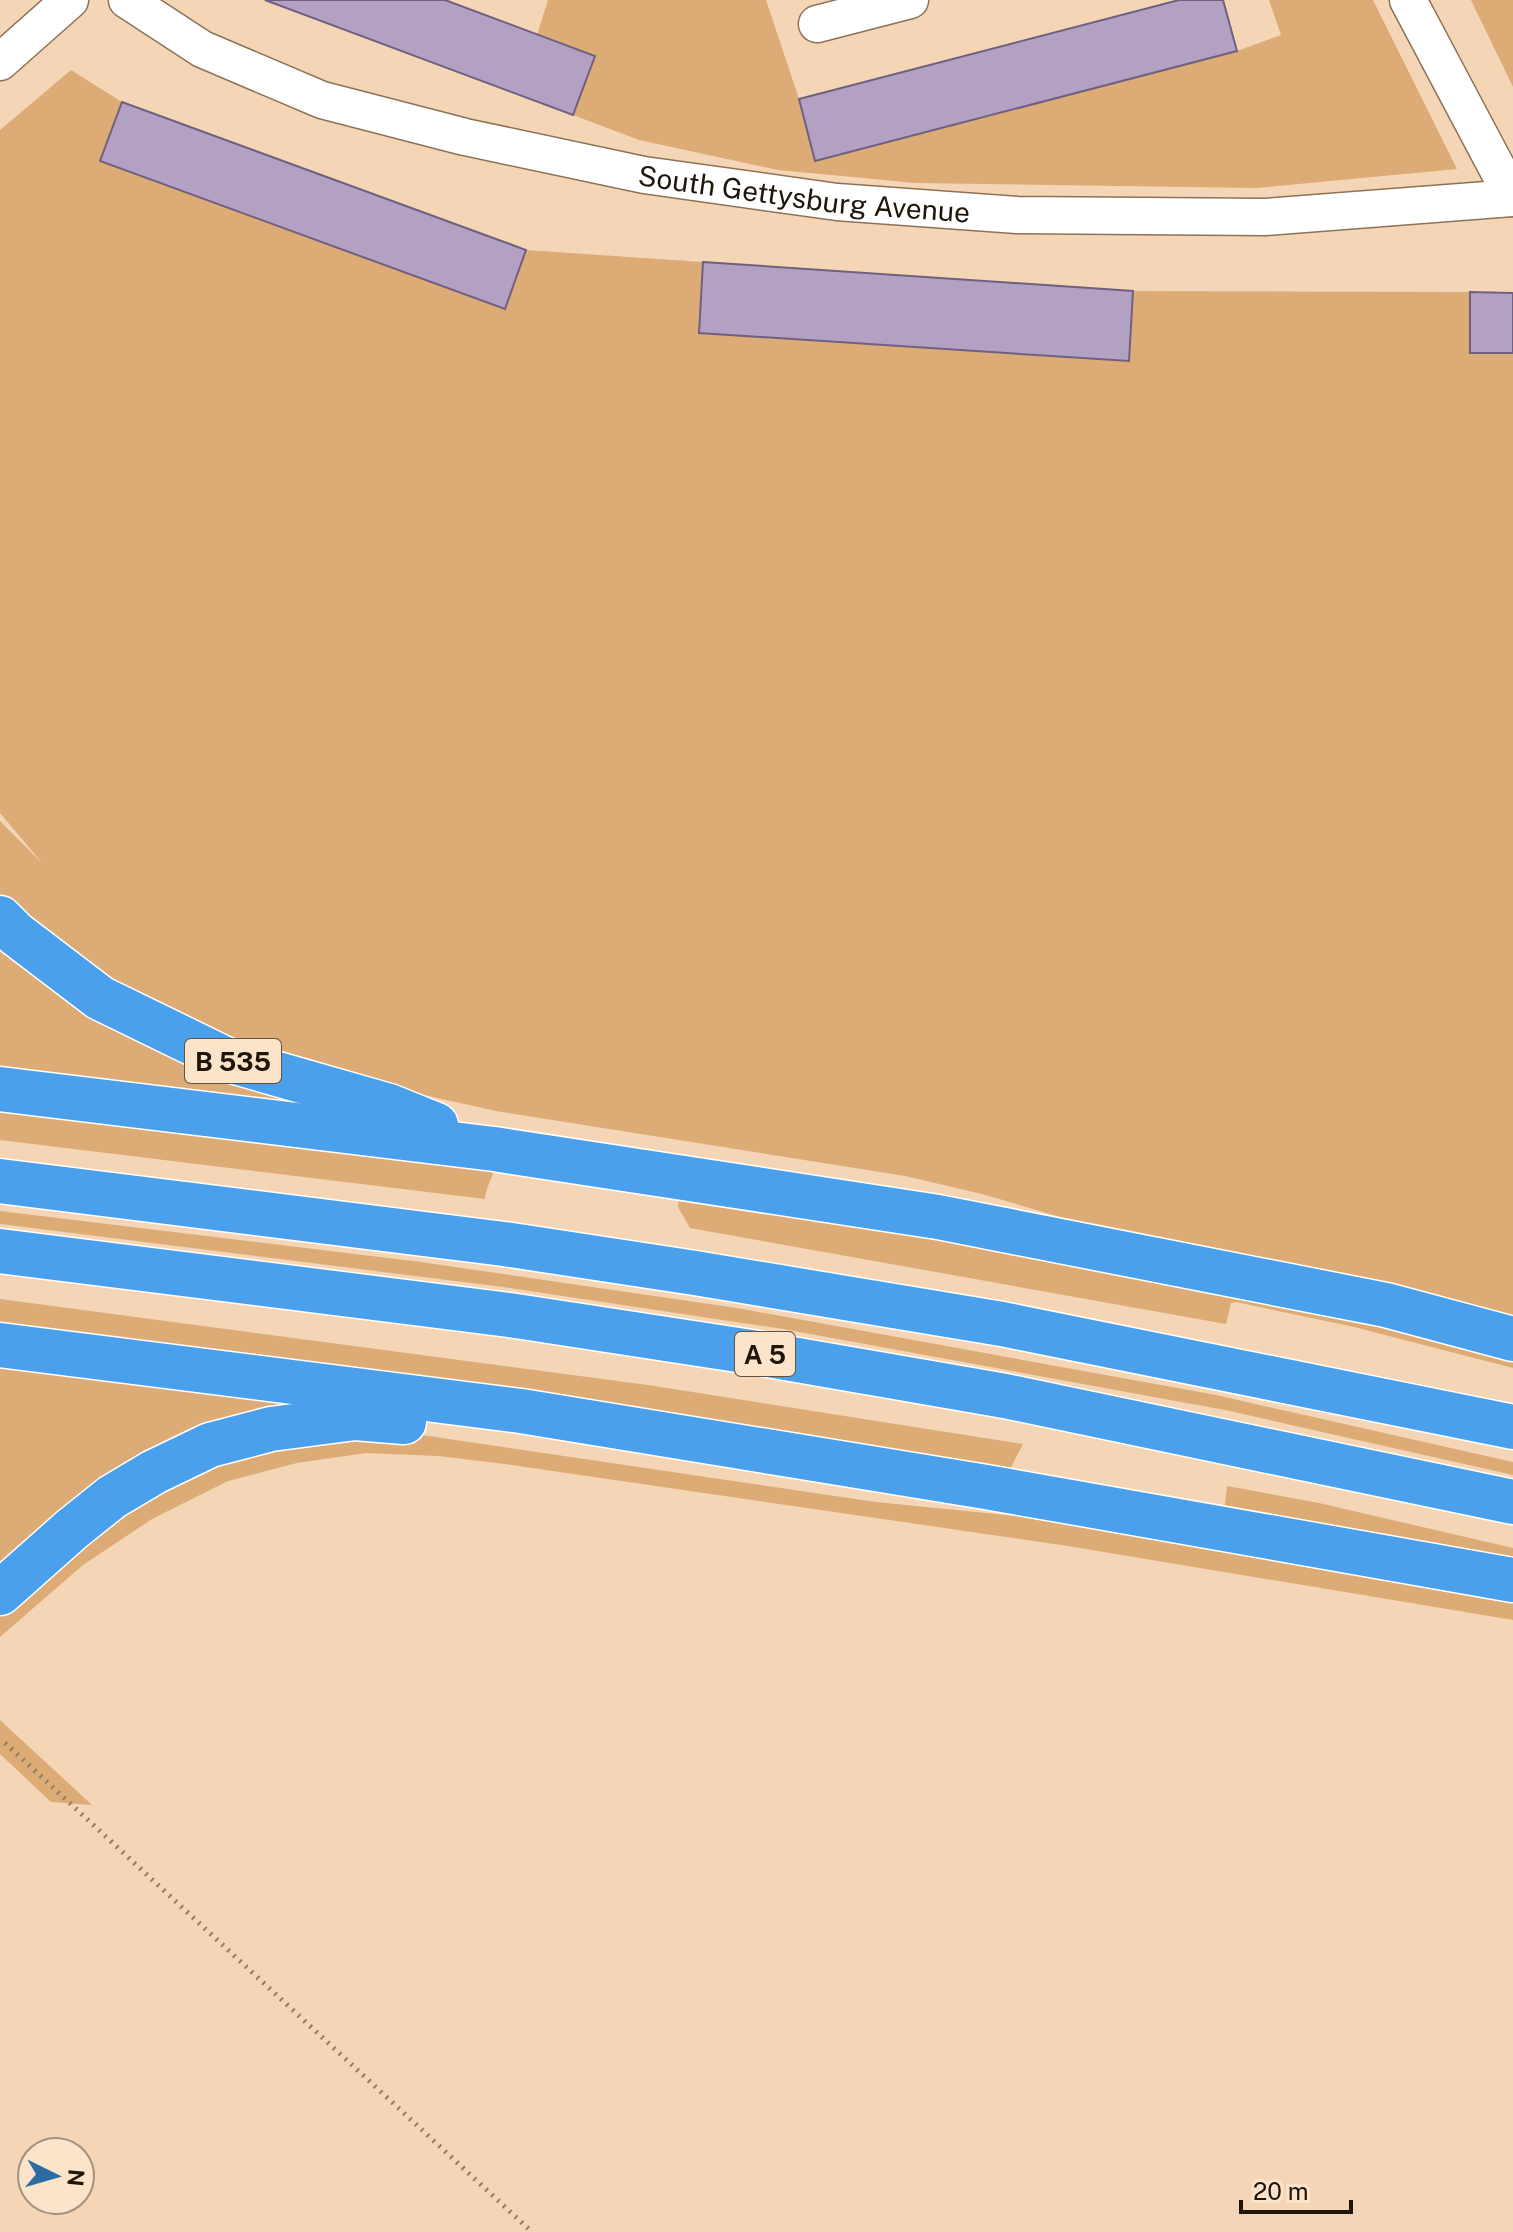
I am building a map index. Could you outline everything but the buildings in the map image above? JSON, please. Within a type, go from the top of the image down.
[{"type":"highway","name":"B 535","points":[[0,918],[16,934],[100,998],[225,1059],[389,1106],[494,1149]]},
{"type":"highway","points":[[0,1089],[494,1149],[938,1217],[1386,1305],[1513,1339]]},
{"type":"highway","name":"A 5","points":[[0,1181],[504,1244],[695,1273],[1002,1324],[1513,1427]]},
{"type":"highway","name":"A 5","points":[[0,1251],[509,1315],[751,1352],[1005,1396],[1513,1502]]},
{"type":"highway","points":[[0,1345],[521,1411],[986,1487],[1513,1580]]},
{"type":"highway","points":[[0,1593],[112,1497],[210,1445],[271,1429],[355,1418],[446,1426],[521,1411]]},
{"type":"street","points":[[0,62],[70,0]]},
{"type":"street","name":"South Gettysburg Avenue","points":[[127,0],[202,49],[322,100],[465,137],[644,175],[837,202],[1017,215],[1265,217],[1513,198]]},
{"type":"street","points":[[817,24],[910,0]]},
{"type":"street","points":[[1408,0],[1513,198]]},
{"type":"path","points":[[5,1743],[532,2232]]},
{"type":"shaded area","points":[[548,0],[766,0],[799,99],[815,161],[1237,51],[1281,35],[1269,0],[1373,0],[1457,169],[1256,188],[916,183],[778,170],[639,140],[573,115],[595,57],[537,35]]},
{"type":"shaded area","points":[[1471,0],[1513,0],[1513,87]]},
{"type":"shaded area","points":[[71,70],[122,102],[100,161],[505,309],[526,250],[703,262],[699,333],[1129,361],[1133,291],[1470,292],[1470,353],[1513,353],[1513,1322],[1104,1230],[982,1194],[905,1176],[496,1111],[293,1066],[97,976],[0,900],[0,821],[43,864],[0,813],[0,130]]},
{"type":"shaded area","points":[[0,943],[285,1094],[289,1102],[0,1070]]},
{"type":"shaded area","points":[[0,1105],[495,1166],[485,1199],[0,1140]]},
{"type":"shaded area","points":[[679,1198],[1002,1247],[1345,1318],[1513,1360],[1513,1368],[1354,1327],[1236,1302],[1231,1303],[1226,1324],[690,1228],[678,1207]]},
{"type":"shaded area","points":[[0,1211],[421,1262],[737,1308],[1216,1395],[1513,1462],[1513,1475],[1225,1410],[783,1329],[503,1287],[0,1224]]},
{"type":"shaded area","points":[[0,1299],[648,1385],[1023,1444],[1008,1473],[0,1328]]},
{"type":"shaded area","points":[[0,1362],[291,1398],[290,1406],[0,1568]]},
{"type":"shaded area","points":[[415,1434],[876,1502],[1067,1521],[1513,1594],[1513,1620],[1068,1546],[505,1464],[438,1456],[366,1453],[297,1463],[228,1481],[152,1519],[83,1565],[0,1637],[0,1614],[37,1579],[167,1481],[264,1446]]},
{"type":"shaded area","points":[[1227,1486],[1319,1503],[1513,1548],[1513,1562],[1224,1514]]},
{"type":"shaded area","points":[[0,1720],[92,1805],[51,1802],[0,1754]]}]
